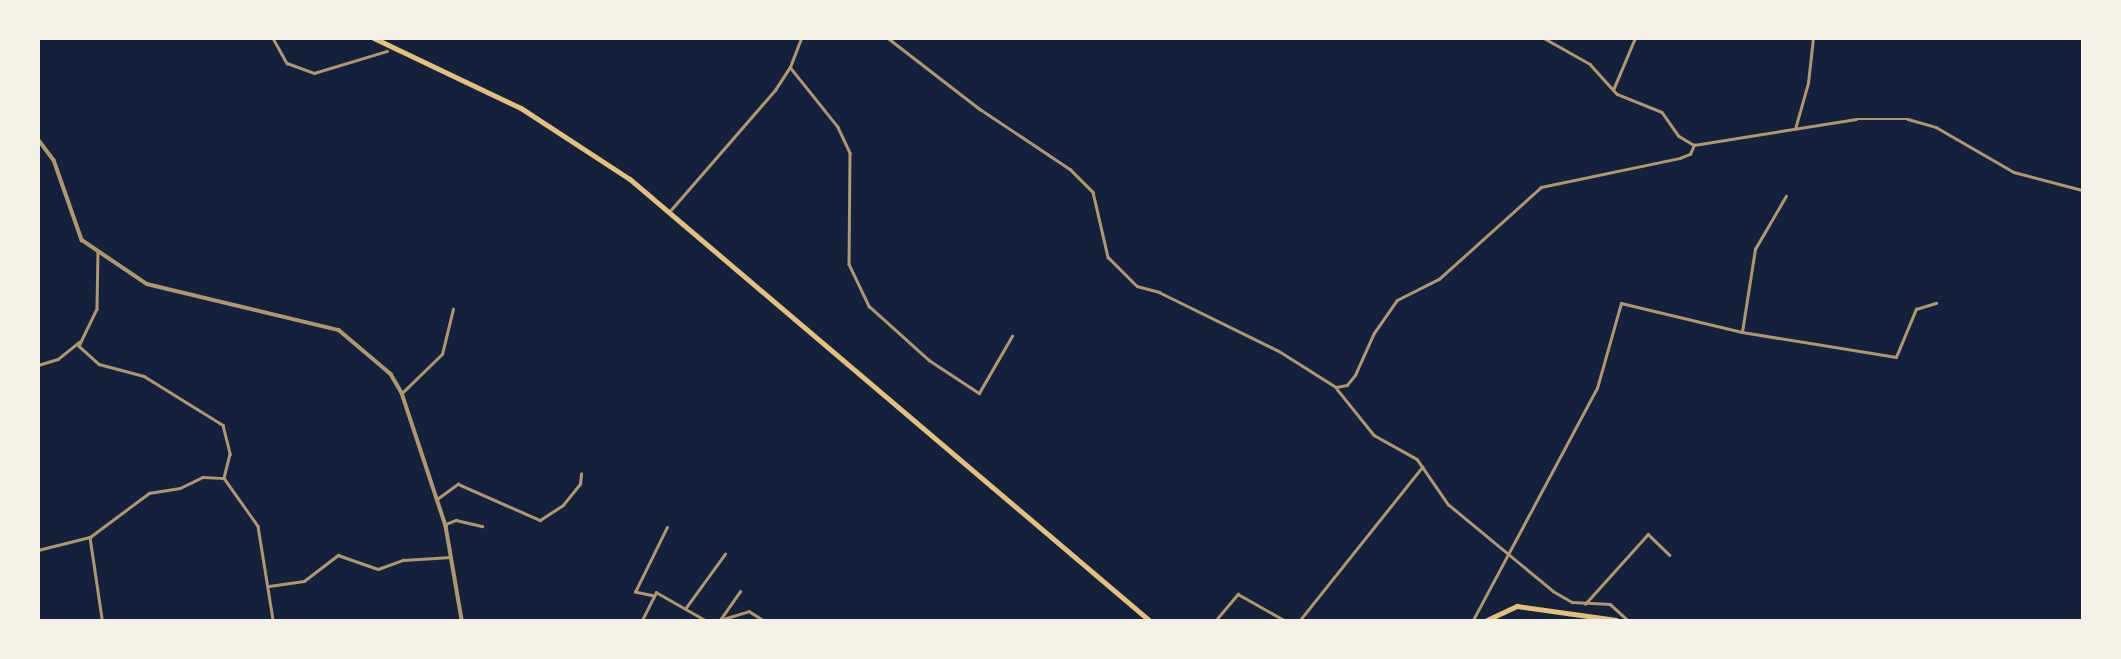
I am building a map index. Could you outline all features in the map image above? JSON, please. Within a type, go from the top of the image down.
[{"type":"main road","points":[[375,39],[521,108],[599,157],[669,212],[1149,621]]},
{"type":"main road","points":[[1487,621],[1517,606],[1578,618],[1616,621]]},
{"type":"street","points":[[273,38],[287,63],[314,73],[387,51]]},
{"type":"street","points":[[669,212],[790,67],[801,38]]},
{"type":"street","points":[[888,38],[1086,184],[1100,211],[1108,257],[1137,286],[1159,292],[1279,351],[1336,387],[1374,435],[1410,452],[1423,466],[1448,504],[1509,551],[1560,596],[1585,604],[1609,604],[1628,621]]},
{"type":"street","points":[[1544,38],[1590,64],[1613,90],[1662,112],[1679,136],[1694,145],[1856,119],[1908,119],[1936,127],[2014,173],[2082,190]]},
{"type":"street","points":[[1613,90],[1634,38]]},
{"type":"street","points":[[1795,130],[1808,83],[1813,38]]},
{"type":"street","points":[[790,67],[838,127],[850,152],[849,264],[869,306],[929,360],[979,393],[1012,336]]},
{"type":"street","points":[[38,139],[54,160],[75,227],[82,240],[147,284],[340,330],[391,374],[402,393],[446,524],[452,557],[453,587],[462,621]]},
{"type":"street","points":[[1336,387],[1347,385],[1355,375],[1374,333],[1397,300],[1440,279],[1541,187],[1680,158],[1690,154],[1694,145]]},
{"type":"street","points":[[1742,332],[1755,249],[1786,197]]},
{"type":"street","points":[[38,365],[58,359],[79,342],[97,309],[98,250]]},
{"type":"street","points":[[1473,621],[1597,388],[1621,303],[1742,332],[1896,357],[1916,309],[1936,303]]},
{"type":"street","points":[[402,393],[442,354],[453,309]]},
{"type":"street","points":[[79,342],[99,364],[134,371],[220,422],[230,454],[224,478]]},
{"type":"street","points":[[1300,621],[1423,466]]},
{"type":"street","points":[[437,499],[458,484],[540,520],[563,505],[580,484],[581,474]]},
{"type":"street","points":[[38,550],[90,537],[149,493],[180,488],[204,477],[224,478],[255,518],[261,566],[270,586],[273,621]]},
{"type":"street","points":[[446,524],[456,520],[482,526]]},
{"type":"street","points":[[654,596],[635,592],[667,527]]},
{"type":"street","points":[[1585,604],[1648,534],[1670,555]]},
{"type":"street","points":[[90,537],[102,618]]},
{"type":"street","points":[[685,609],[725,554]]},
{"type":"street","points":[[270,586],[304,580],[338,555],[378,569],[403,560],[452,557]]},
{"type":"street","points":[[720,620],[740,591]]},
{"type":"street","points":[[642,621],[656,592],[705,621]]},
{"type":"street","points":[[1216,621],[1238,594],[1284,621]]},
{"type":"street","points":[[720,620],[749,611],[763,621]]}]
